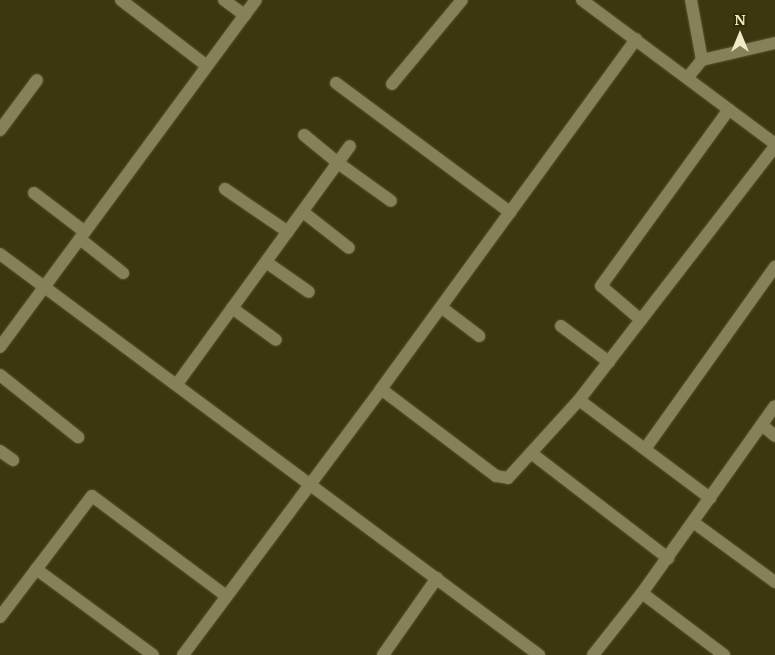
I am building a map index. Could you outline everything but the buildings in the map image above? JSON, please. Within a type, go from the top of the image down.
[{"type":"street","points":[[122,0],[207,66]]},
{"type":"street","points":[[224,0],[245,15]]},
{"type":"street","points":[[0,347],[256,0]]},
{"type":"street","points":[[691,0],[702,60]]},
{"type":"street","points":[[381,389],[496,476],[508,478],[579,400],[775,145],[584,1]]},
{"type":"street","points":[[392,84],[454,3]]},
{"type":"street","points":[[183,655],[381,389],[636,39]]},
{"type":"street","points":[[688,78],[702,60],[775,43]]},
{"type":"street","points":[[0,130],[37,80]]},
{"type":"street","points":[[336,83],[510,212]]},
{"type":"street","points":[[641,320],[601,286],[729,109]]},
{"type":"street","points":[[304,135],[391,202]]},
{"type":"street","points":[[177,384],[350,146]]},
{"type":"street","points":[[225,189],[288,232]]},
{"type":"street","points":[[34,193],[123,273]]},
{"type":"street","points":[[303,212],[349,248]]},
{"type":"street","points":[[0,254],[310,482],[539,655]]},
{"type":"street","points":[[266,262],[310,292]]},
{"type":"street","points":[[645,449],[775,267]]},
{"type":"street","points":[[440,307],[479,336]]},
{"type":"street","points":[[232,308],[276,340]]},
{"type":"street","points":[[561,326],[608,362]]},
{"type":"street","points":[[0,375],[78,437]]},
{"type":"street","points":[[579,400],[710,498]]},
{"type":"street","points":[[592,655],[642,594],[775,406]]},
{"type":"street","points":[[762,425],[775,436]]},
{"type":"street","points":[[0,451],[13,460]]},
{"type":"street","points":[[531,453],[668,558]]},
{"type":"street","points":[[0,617],[92,496],[226,596]]},
{"type":"street","points":[[693,522],[775,582]]},
{"type":"street","points":[[36,569],[153,655]]},
{"type":"street","points":[[383,655],[437,578]]},
{"type":"street","points":[[642,594],[724,655]]}]
